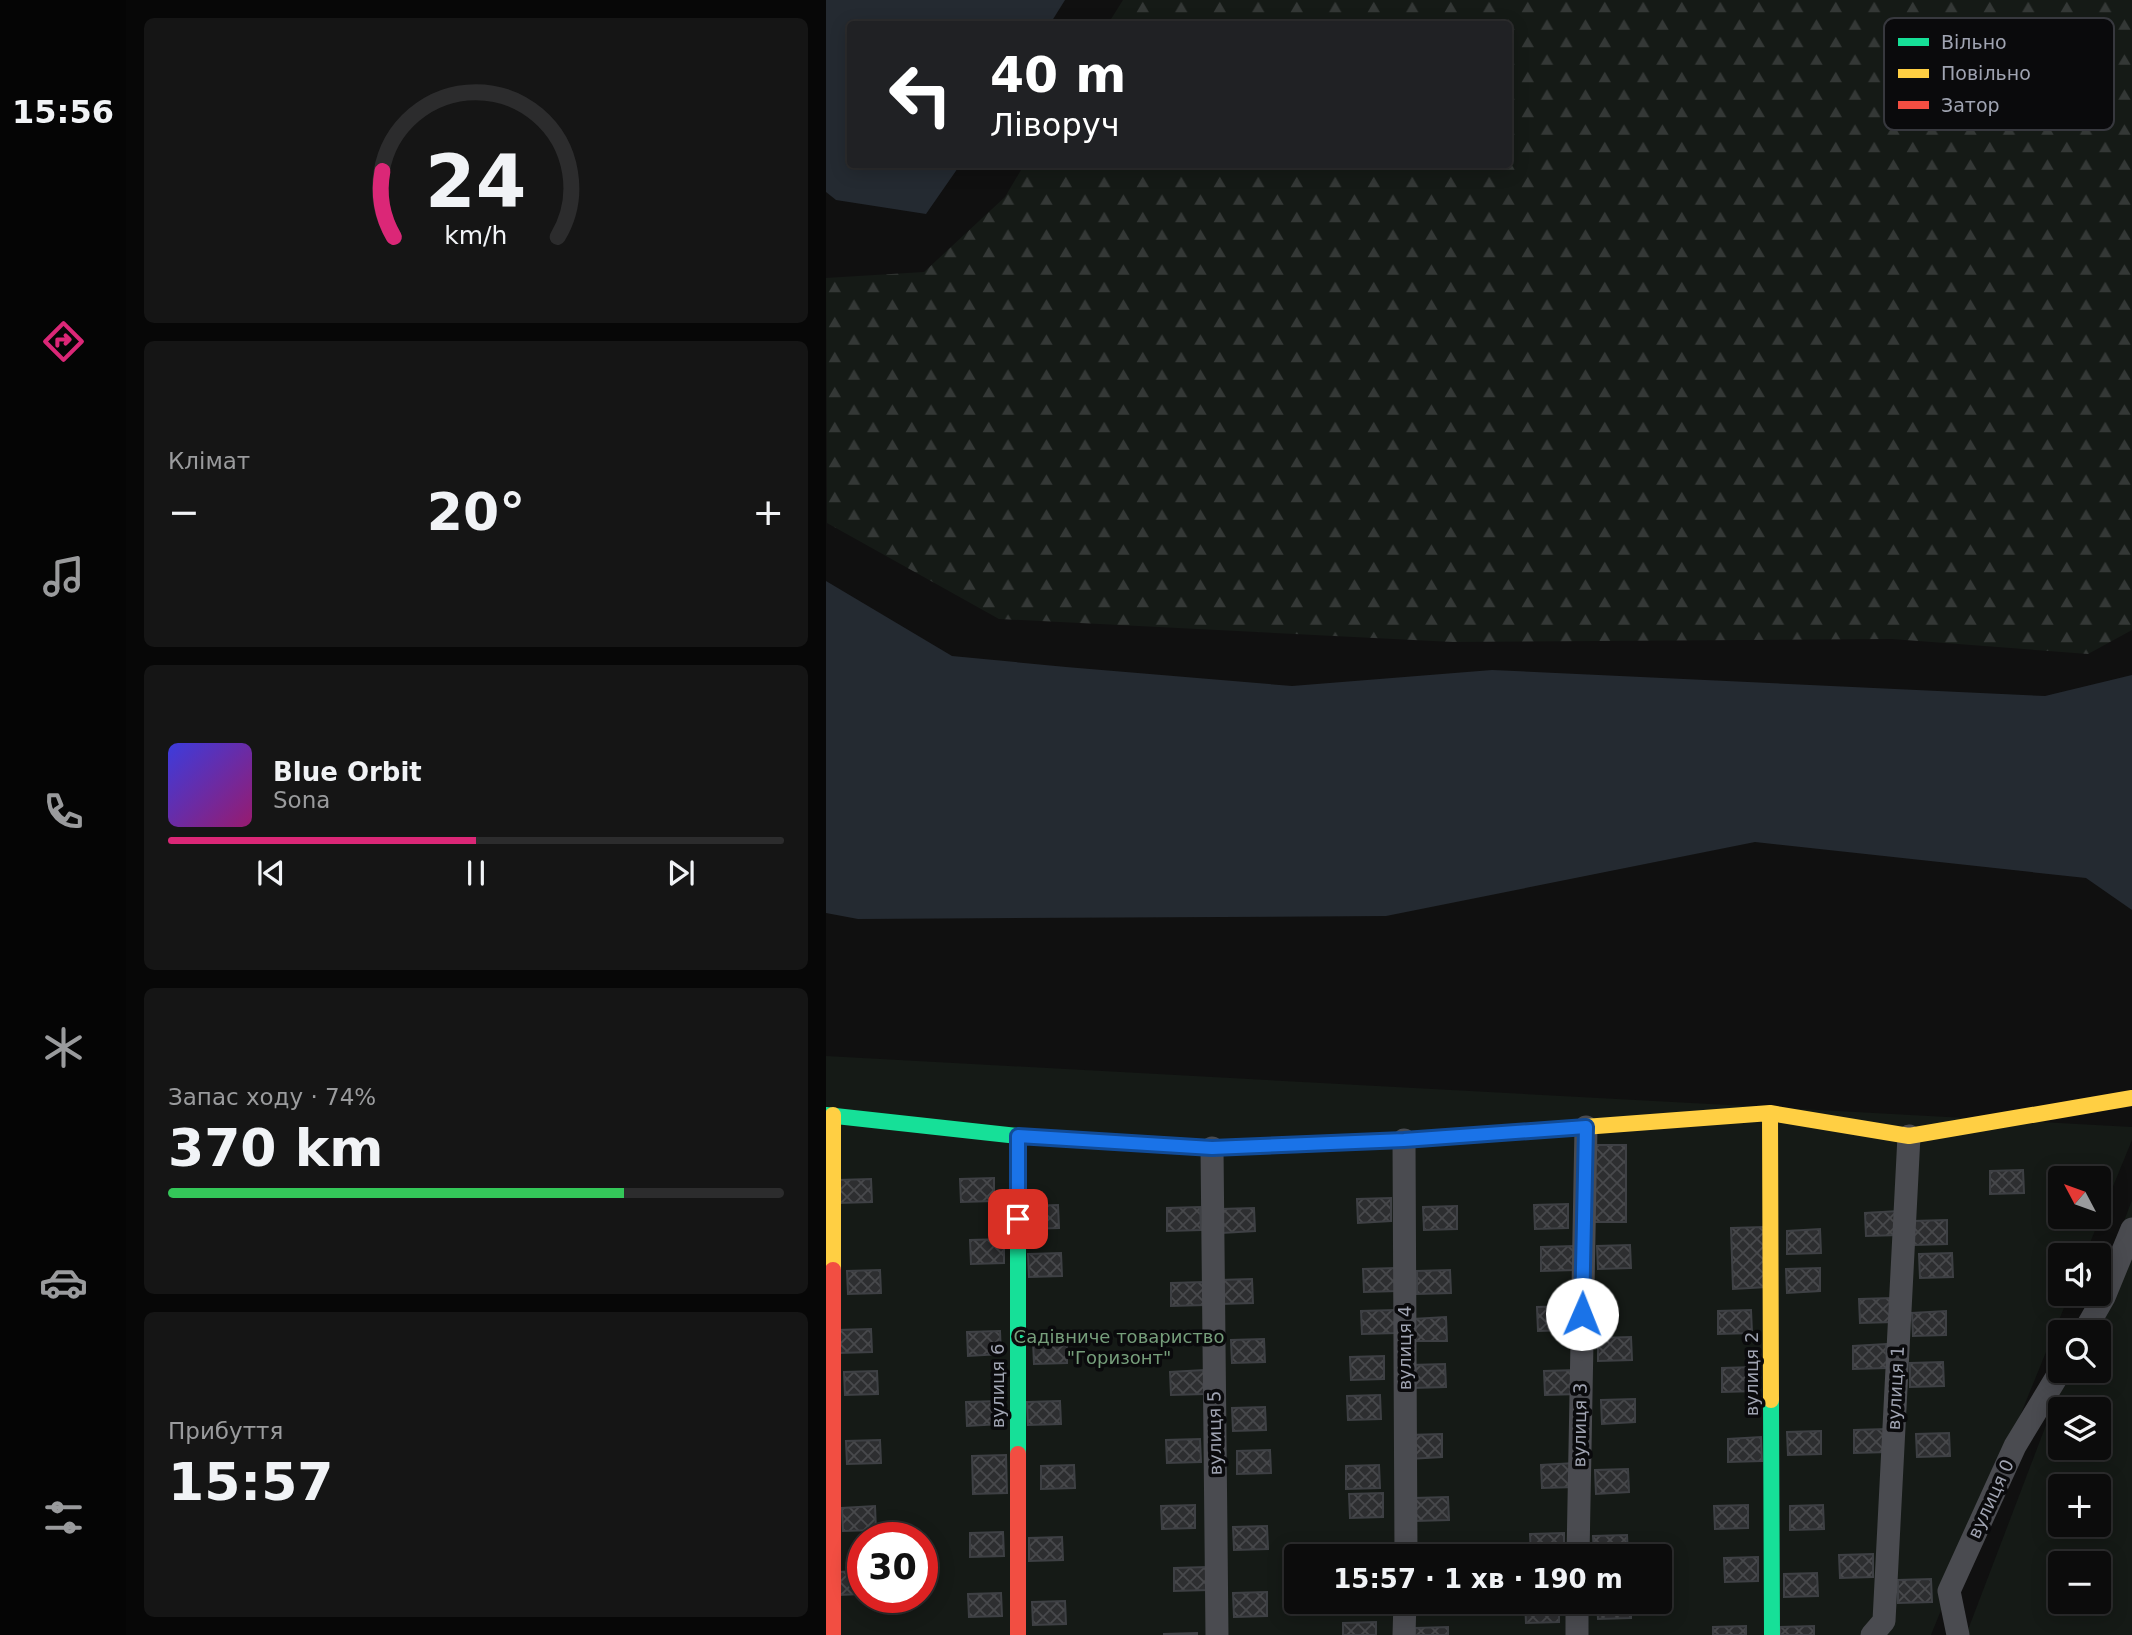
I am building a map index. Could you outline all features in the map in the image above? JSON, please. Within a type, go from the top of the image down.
[{"type":"street","points":[[833,1635],[830,1115],[1018,1136],[1212,1148],[1404,1140],[1770,1113],[1909,1136],[2132,1098]]},
{"type":"street","name":"вулиця 2","points":[[1770,1113],[1772,1635]]},
{"type":"street","name":"вулиця 3","points":[[1578,1544],[1586,1127]]},
{"type":"street","name":"вулиця 6","points":[[1018,1136],[1018,1635]]},
{"type":"street","name":"вулиця 1","points":[[1872,1635],[1884,1621],[1909,1136]]},
{"type":"street","name":"вулиця 4","points":[[1404,1140],[1406,1544]]},
{"type":"street","name":"вулиця 5","points":[[1212,1148],[1217,1635]]},
{"type":"street","points":[[2091,1320],[2104,1297],[2132,1229]]},
{"type":"street","name":"вулиця 0","points":[[1958,1635],[1949,1591],[2015,1446],[2053,1383]]},
{"type":"street","points":[[1405,1614],[1405,1635]]},
{"type":"street","points":[[1577,1614],[1577,1635]]},
{"type":"green space","points":[[1123,0],[2132,0],[2132,630],[2088,654],[1892,639],[1453,642],[999,619],[827,523],[826,278],[924,272],[1005,197],[1022,168],[1512,168],[1512,21],[1110,21]]},
{"type":"green space","name":"Садівниче товариство \"Горизонт\"","points":[[826,1056],[2132,1127],[2132,1140],[2111,1191],[2111,1166],[2048,1166],[2048,1229],[2096,1229],[2090,1243],[2048,1243],[2048,1306],[2065,1306],[2059,1320],[2048,1320],[2048,1347],[1931,1635],[826,1635]]},
{"type":"green space","points":[[2132,1200],[2132,1635],[1966,1635],[2048,1420],[2048,1460],[2111,1460],[2111,1397],[2057,1397],[2062,1383],[2111,1383],[2111,1320],[2087,1320],[2092,1306],[2111,1306],[2111,1255]]},
{"type":"shaded area","points":[[826,0],[1065,0],[1052,21],[847,21],[847,168],[958,168],[926,214],[836,200],[826,192]]},
{"type":"shaded area","points":[[826,581],[952,656],[1292,686],[1492,670],[2045,696],[2132,675],[2132,910],[2086,878],[1755,842],[1386,916],[858,919],[826,913]]},
{"type":"building","points":[[1592,1145],[1626,1145],[1626,1222],[1593,1222]]},
{"type":"building","points":[[2023,1170],[2024,1193],[1990,1194],[1990,1171]]},
{"type":"building","points":[[994,1178],[994,1201],[961,1202],[960,1179]]},
{"type":"building","points":[[871,1179],[872,1202],[838,1203],[838,1180]]},
{"type":"building","points":[[1391,1198],[1391,1221],[1358,1223],[1357,1199]]},
{"type":"building","points":[[1568,1204],[1568,1228],[1535,1229],[1534,1205]]},
{"type":"building","points":[[1058,1205],[1059,1228],[1025,1229],[1025,1206]]},
{"type":"building","points":[[1457,1206],[1457,1229],[1424,1230],[1423,1207]]},
{"type":"building","points":[[1200,1207],[1201,1230],[1167,1231],[1167,1208]]},
{"type":"building","points":[[1254,1208],[1255,1231],[1222,1233],[1221,1209]]},
{"type":"building","points":[[1899,1211],[1900,1235],[1866,1236],[1865,1213]]},
{"type":"building","points":[[1947,1220],[1947,1244],[1914,1245],[1913,1221]]},
{"type":"building","points":[[1764,1227],[1767,1287],[1733,1289],[1731,1228]]},
{"type":"building","points":[[1820,1229],[1821,1253],[1787,1254],[1787,1231]]},
{"type":"building","points":[[1004,1239],[1004,1263],[971,1264],[970,1240]]},
{"type":"building","points":[[1630,1245],[1631,1268],[1598,1269],[1597,1246]]},
{"type":"building","points":[[1574,1246],[1575,1270],[1541,1271],[1541,1247]]},
{"type":"building","points":[[1061,1253],[1062,1276],[1029,1277],[1028,1254]]},
{"type":"building","points":[[1952,1253],[1953,1277],[1920,1278],[1919,1254]]},
{"type":"building","points":[[1396,1268],[1397,1291],[1364,1292],[1363,1269]]},
{"type":"building","points":[[1820,1268],[1820,1291],[1787,1293],[1786,1269]]},
{"type":"building","points":[[880,1270],[881,1293],[848,1294],[847,1271]]},
{"type":"building","points":[[1450,1270],[1451,1293],[1417,1294],[1417,1271]]},
{"type":"building","points":[[1252,1279],[1253,1303],[1220,1304],[1219,1280]]},
{"type":"building","points":[[1204,1282],[1205,1305],[1171,1306],[1171,1283]]},
{"type":"building","points":[[1893,1298],[1894,1322],[1860,1323],[1859,1299]]},
{"type":"building","points":[[1570,1306],[1571,1330],[1538,1331],[1537,1307]]},
{"type":"building","points":[[1395,1310],[1396,1333],[1362,1334],[1361,1311]]},
{"type":"building","points":[[1751,1310],[1752,1333],[1718,1334],[1718,1311]]},
{"type":"building","points":[[1946,1311],[1946,1335],[1913,1336],[1912,1313]]},
{"type":"building","points":[[1446,1317],[1447,1341],[1413,1341],[1413,1319]]},
{"type":"building","points":[[871,1329],[872,1352],[838,1353],[837,1330]]},
{"type":"building","points":[[1000,1331],[1001,1354],[968,1356],[967,1332]]},
{"type":"building","points":[[1631,1337],[1632,1360],[1598,1361],[1598,1338]]},
{"type":"building","points":[[1264,1339],[1265,1362],[1232,1363],[1231,1340]]},
{"type":"building","points":[[1067,1340],[1067,1363],[1034,1364],[1033,1341]]},
{"type":"building","points":[[1886,1344],[1887,1368],[1853,1369],[1853,1346]]},
{"type":"building","points":[[1384,1356],[1384,1379],[1351,1380],[1350,1357]]},
{"type":"building","points":[[1943,1362],[1944,1386],[1910,1387],[1910,1363]]},
{"type":"building","points":[[1445,1364],[1446,1387],[1412,1388],[1411,1365]]},
{"type":"building","points":[[1755,1367],[1756,1391],[1722,1392],[1722,1368]]},
{"type":"building","points":[[1204,1370],[1205,1394],[1171,1395],[1170,1372]]},
{"type":"building","points":[[1578,1370],[1579,1394],[1545,1395],[1544,1371]]},
{"type":"building","points":[[877,1371],[878,1394],[845,1395],[844,1372]]},
{"type":"building","points":[[1380,1395],[1381,1419],[1348,1420],[1347,1396]]},
{"type":"building","points":[[1635,1399],[1635,1422],[1602,1424],[1601,1400]]},
{"type":"building","points":[[1000,1401],[1001,1424],[967,1426],[966,1402]]},
{"type":"building","points":[[1060,1401],[1061,1424],[1028,1425],[1027,1402]]},
{"type":"building","points":[[1265,1407],[1266,1430],[1233,1431],[1232,1408]]},
{"type":"building","points":[[1887,1429],[1888,1452],[1854,1453],[1854,1430]]},
{"type":"building","points":[[1821,1431],[1821,1454],[1788,1455],[1787,1432]]},
{"type":"building","points":[[1949,1433],[1950,1456],[1917,1457],[1916,1434]]},
{"type":"building","points":[[1442,1434],[1442,1457],[1409,1459],[1408,1435]]},
{"type":"building","points":[[1761,1437],[1762,1461],[1728,1462],[1728,1439]]},
{"type":"building","points":[[1200,1439],[1201,1462],[1167,1463],[1166,1440]]},
{"type":"building","points":[[880,1440],[881,1463],[847,1464],[846,1441]]},
{"type":"building","points":[[1270,1450],[1271,1473],[1237,1474],[1237,1451]]},
{"type":"building","points":[[1006,1455],[1007,1493],[973,1494],[972,1456]]},
{"type":"building","points":[[1575,1463],[1575,1487],[1542,1488],[1541,1465]]},
{"type":"building","points":[[1074,1465],[1075,1488],[1041,1489],[1041,1466]]},
{"type":"building","points":[[1379,1465],[1380,1488],[1346,1489],[1346,1466]]},
{"type":"building","points":[[1628,1469],[1629,1492],[1596,1494],[1595,1470]]},
{"type":"building","points":[[1383,1493],[1383,1517],[1350,1518],[1349,1494]]},
{"type":"building","points":[[1448,1497],[1449,1520],[1415,1521],[1414,1498]]},
{"type":"building","points":[[1195,1505],[1195,1528],[1162,1529],[1161,1506]]},
{"type":"building","points":[[1748,1505],[1748,1528],[1715,1529],[1714,1506]]},
{"type":"building","points":[[1823,1505],[1824,1529],[1790,1530],[1790,1506]]},
{"type":"building","points":[[875,1506],[876,1522],[847,1522],[847,1531],[843,1531],[842,1508]]},
{"type":"building","points":[[1267,1526],[1268,1549],[1234,1550],[1233,1527]]},
{"type":"building","points":[[1003,1532],[1004,1556],[970,1557],[970,1533]]},
{"type":"building","points":[[1564,1533],[1564,1544],[1530,1544],[1530,1534]]},
{"type":"building","points":[[1627,1535],[1627,1544],[1593,1544],[1593,1536]]},
{"type":"building","points":[[1062,1537],[1063,1560],[1029,1561],[1029,1538]]},
{"type":"building","points":[[1873,1554],[1873,1577],[1840,1578],[1839,1555]]},
{"type":"building","points":[[1758,1557],[1758,1581],[1725,1582],[1724,1558]]},
{"type":"building","points":[[1207,1567],[1208,1590],[1174,1591],[1174,1568]]},
{"type":"building","points":[[837,1572],[847,1572],[847,1595],[838,1595]]},
{"type":"building","points":[[1817,1573],[1818,1596],[1784,1597],[1784,1574]]},
{"type":"building","points":[[1931,1579],[1932,1602],[1898,1603],[1898,1580]]},
{"type":"building","points":[[1267,1592],[1267,1616],[1234,1617],[1233,1593]]},
{"type":"building","points":[[1001,1593],[1002,1616],[969,1617],[968,1594]]},
{"type":"building","points":[[1065,1601],[1066,1624],[1033,1625],[1032,1602]]},
{"type":"building","points":[[1526,1614],[1559,1614],[1559,1622],[1526,1623]]},
{"type":"building","points":[[1598,1614],[1631,1614],[1631,1618],[1598,1619]]},
{"type":"building","points":[[1376,1622],[1376,1635],[1343,1635],[1343,1623]]},
{"type":"building","points":[[1746,1626],[1746,1635],[1713,1635],[1713,1627]]},
{"type":"building","points":[[1814,1626],[1814,1635],[1780,1635],[1780,1627]]},
{"type":"building","points":[[1448,1627],[1448,1635],[1415,1635],[1415,1628]]},
{"type":"building","points":[[1164,1634],[1197,1635],[1164,1635]]},
{"type":"traffic: fast","points":[[826,1115],[1018,1136],[1183,1146]]},
{"type":"traffic: fast","points":[[1018,1136],[1018,1454]]},
{"type":"traffic: fast","points":[[1771,1400],[1772,1635]]},
{"type":"traffic: slow","points":[[1503,1133],[1770,1113],[1909,1136],[2132,1098]]},
{"type":"traffic: slow","points":[[1770,1113],[1771,1400]]},
{"type":"traffic: slow","points":[[833,1115],[833,1270]]},
{"type":"traffic: jam","points":[[1183,1146],[1212,1148],[1503,1133]]},
{"type":"traffic: jam","points":[[833,1270],[833,1635]]},
{"type":"traffic: jam","points":[[1018,1454],[1018,1635]]},
{"type":"route","points":[[1018,1219],[1018,1136],[1212,1148],[1404,1140],[1586,1127],[1582,1314]]}]
